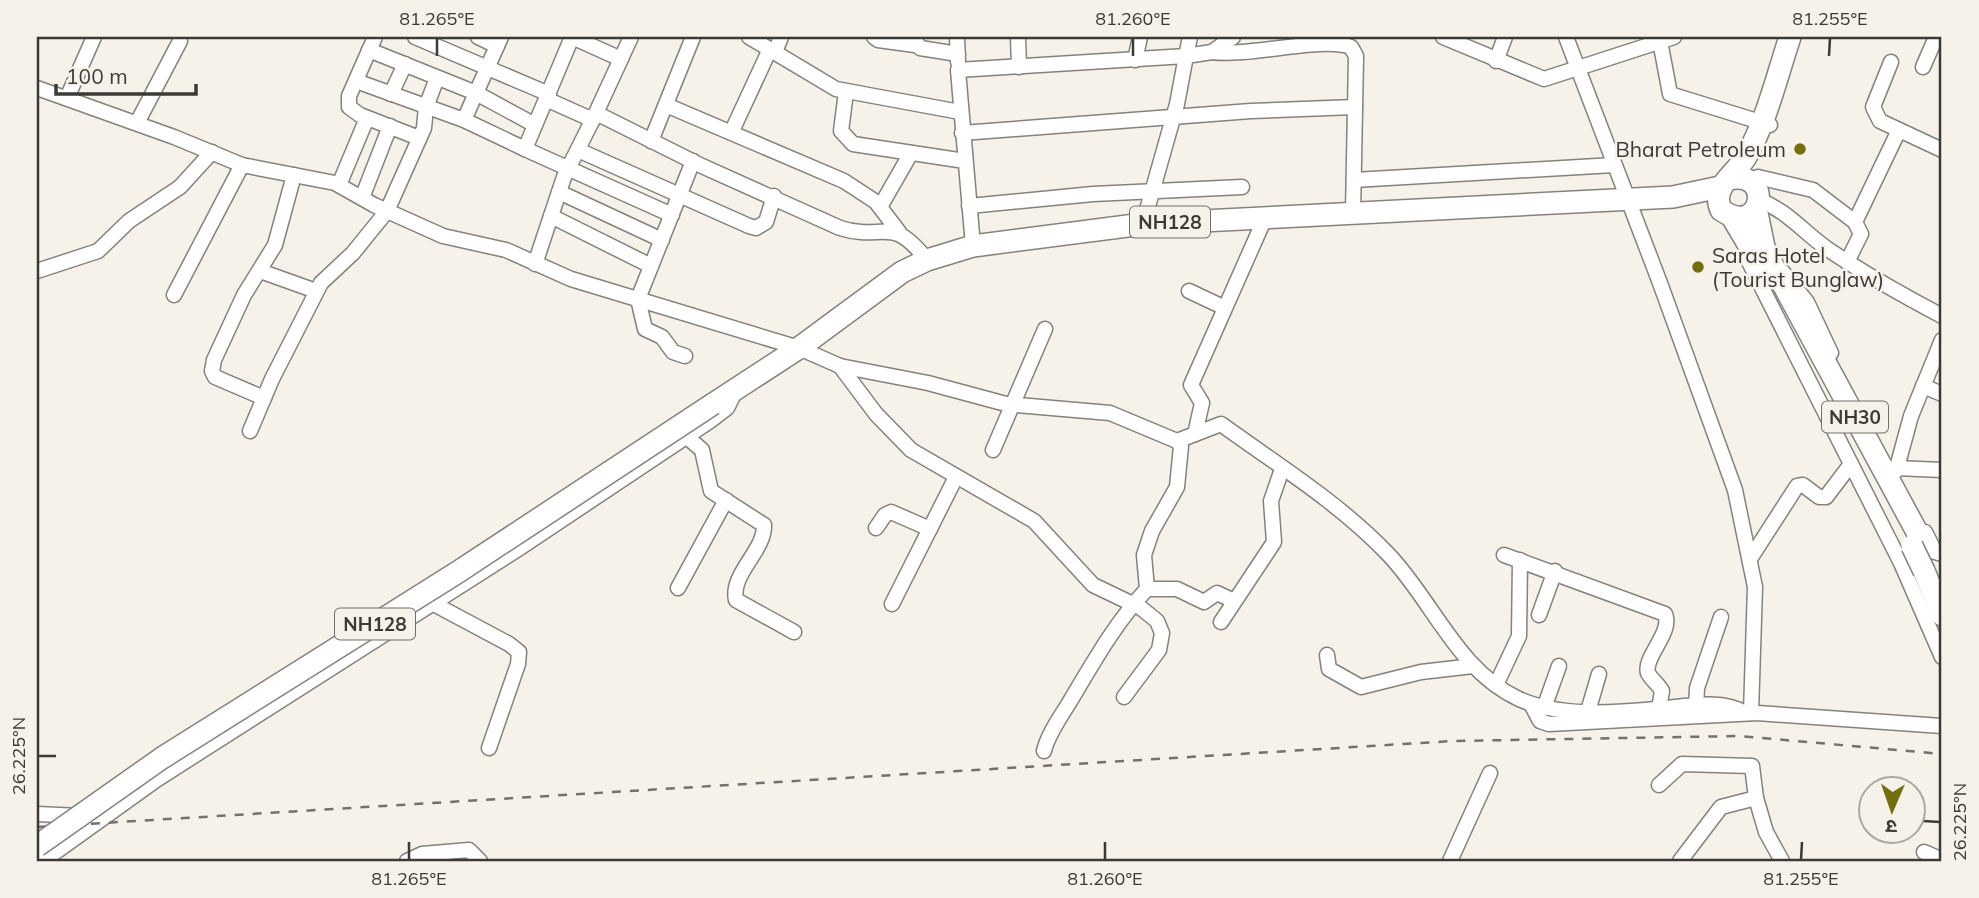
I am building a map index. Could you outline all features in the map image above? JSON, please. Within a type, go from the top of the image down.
[{"type":"highway","name":"NH30","points":[[1790,37],[1766,124],[1757,193],[1764,247],[1928,561],[1942,615]]},
{"type":"highway","name":"NH30","points":[[1804,37],[1766,124],[1718,195],[1928,561]]},
{"type":"highway","points":[[1724,183],[1739,177],[1749,180],[1757,193],[1746,217],[1732,220]]},
{"type":"highway","name":"NH128","points":[[41,855],[162,758],[458,572],[799,348],[882,285],[926,260],[972,246],[1143,223],[1673,197],[1724,183]]},
{"type":"highway","name":"NH128","points":[[1673,197],[1732,220]]},
{"type":"street","points":[[67,98],[94,37]]},
{"type":"street","points":[[415,37],[847,230],[898,232]]},
{"type":"street","points":[[464,120],[499,41],[478,37]]},
{"type":"street","points":[[525,149],[572,37],[621,59]]},
{"type":"street","points":[[535,264],[559,192],[631,37]]},
{"type":"street","points":[[652,141],[693,37]]},
{"type":"street","points":[[749,37],[825,84],[846,92],[960,112]]},
{"type":"street","points":[[732,131],[781,37]]},
{"type":"street","points":[[873,37],[914,41],[958,54]]},
{"type":"street","points":[[957,37],[960,112],[972,246]]},
{"type":"street","points":[[1018,37],[1019,67]]},
{"type":"street","points":[[1135,60],[1140,37]]},
{"type":"street","points":[[1143,223],[1174,117],[1190,37]]},
{"type":"street","points":[[1212,51],[1233,37]]},
{"type":"street","points":[[1443,37],[1544,79],[1661,40],[1670,94],[1766,124]]},
{"type":"street","points":[[1496,61],[1505,37]]},
{"type":"street","points":[[1566,37],[1724,458],[1750,559],[1756,616],[1748,713]]},
{"type":"street","points":[[1923,67],[1936,37]]},
{"type":"street","points":[[137,123],[180,41]]},
{"type":"street","points":[[958,71],[1186,56],[1212,51],[1235,54],[1351,42],[1356,56],[1353,213]]},
{"type":"street","points":[[419,138],[367,118],[349,107],[349,96],[372,43],[405,64],[476,93],[535,125]]},
{"type":"street","points":[[1891,62],[1873,107],[1880,121],[1942,150]]},
{"type":"street","points":[[391,94],[405,64]]},
{"type":"street","points":[[250,431],[316,291],[387,211],[424,128],[426,107],[437,78]]},
{"type":"street","points":[[356,81],[464,120],[672,215]]},
{"type":"street","points":[[37,88],[137,123],[242,165],[339,185],[387,211],[443,236],[506,250],[571,279],[799,348],[841,366],[1013,404],[1110,413],[1177,442],[1181,446],[1177,487],[1152,531],[1144,555],[1147,589]]},
{"type":"street","points":[[846,92],[841,131],[846,140],[862,147],[965,161]]},
{"type":"street","points":[[666,105],[827,171],[868,196],[880,207],[898,232],[912,241],[926,260]]},
{"type":"street","points":[[962,133],[1355,107]]},
{"type":"street","points":[[339,185],[367,118]]},
{"type":"street","points":[[362,198],[390,126]]},
{"type":"street","points":[[1855,222],[1899,130]]},
{"type":"street","points":[[578,150],[755,228],[766,222],[774,196]]},
{"type":"street","points":[[37,271],[97,251],[129,221],[180,187],[212,152]]},
{"type":"street","points":[[880,207],[911,153]]},
{"type":"street","points":[[685,356],[673,352],[662,337],[645,329],[638,299],[693,161]]},
{"type":"street","points":[[1354,180],[1614,164]]},
{"type":"street","points":[[174,295],[242,165]]},
{"type":"street","points":[[264,398],[218,378],[212,368],[239,306],[275,245],[294,175]]},
{"type":"street","points":[[969,206],[1153,190],[1242,187]]},
{"type":"street","points":[[1757,193],[1807,187],[1855,222],[1861,234],[1847,262]]},
{"type":"street","points":[[559,192],[662,240]]},
{"type":"street","points":[[1757,193],[1847,262],[1942,316]]},
{"type":"street","points":[[551,216],[651,266]]},
{"type":"street","points":[[1195,434],[1202,403],[1191,385],[1223,307],[1265,218]]},
{"type":"street","points":[[1732,220],[1746,258],[1851,464],[1928,561]]},
{"type":"street","points":[[1772,264],[1789,275],[1807,302],[1896,470],[1928,561],[1942,657]]},
{"type":"street","points":[[260,271],[316,291]]},
{"type":"street","points":[[1189,291],[1223,307]]},
{"type":"street","points":[[993,450],[1045,329]]},
{"type":"street","points":[[1896,470],[1923,386],[1942,340]]},
{"type":"street","points":[[841,366],[896,436],[929,463],[1034,521],[1084,578],[1132,603],[1157,621],[1161,642],[1155,659],[1124,697]]},
{"type":"street","points":[[1923,386],[1942,394]]},
{"type":"street","points":[[41,855],[104,818],[156,780],[434,604],[687,437],[727,408],[737,389]]},
{"type":"street","points":[[1177,442],[1221,424],[1282,469],[1328,498],[1391,557],[1474,666],[1496,685],[1537,706],[1588,711],[1728,707],[1748,713]]},
{"type":"street","points":[[687,437],[702,450],[709,489],[764,525],[762,535],[736,589],[736,600],[794,632]]},
{"type":"street","points":[[1750,559],[1797,486],[1803,485],[1819,497],[1826,498],[1851,464]]},
{"type":"street","points":[[1221,622],[1274,542],[1271,501],[1282,469]]},
{"type":"street","points":[[1896,470],[1942,470]]},
{"type":"street","points":[[892,604],[956,477]]},
{"type":"street","points":[[678,588],[726,500]]},
{"type":"street","points":[[876,528],[885,515],[891,512],[930,528]]},
{"type":"street","points":[[1504,555],[1555,571],[1665,614],[1667,625],[1648,667],[1649,675],[1662,691],[1659,709]]},
{"type":"street","points":[[1496,685],[1519,636],[1520,560]]},
{"type":"street","points":[[1539,615],[1555,571]]},
{"type":"street","points":[[1044,751],[1096,657],[1132,603],[1147,589],[1177,589],[1204,602],[1217,593],[1234,601]]},
{"type":"street","points":[[434,604],[509,643],[519,652],[518,664],[489,748]]},
{"type":"street","points":[[1696,707],[1697,688],[1721,617]]},
{"type":"street","points":[[1327,655],[1329,669],[1361,687],[1421,672],[1474,666]]},
{"type":"street","points":[[1559,666],[1537,706],[1540,721],[1549,724],[1748,713],[1942,726]]},
{"type":"street","points":[[1588,711],[1599,674]]},
{"type":"street","points":[[1659,785],[1682,764],[1749,765],[1754,768],[1756,798],[1766,832],[1782,861]]},
{"type":"street","points":[[1450,861],[1490,773]]},
{"type":"street","points":[[1680,861],[1721,807],[1756,798]]},
{"type":"street","points":[[37,814],[104,818]]},
{"type":"street","points":[[407,861],[422,853],[469,850],[480,861]]},
{"type":"street","points":[[1924,852],[1942,860]]},
{"type":"railway","points":[[37,827],[1453,741],[1740,736],[1942,754]]},
{"type":"place","name":"Bharat Petroleum","points":[[1800,149]]},
{"type":"place","name":"Saras Hotel (Tourist Bunglaw)","points":[[1698,267]]}]
